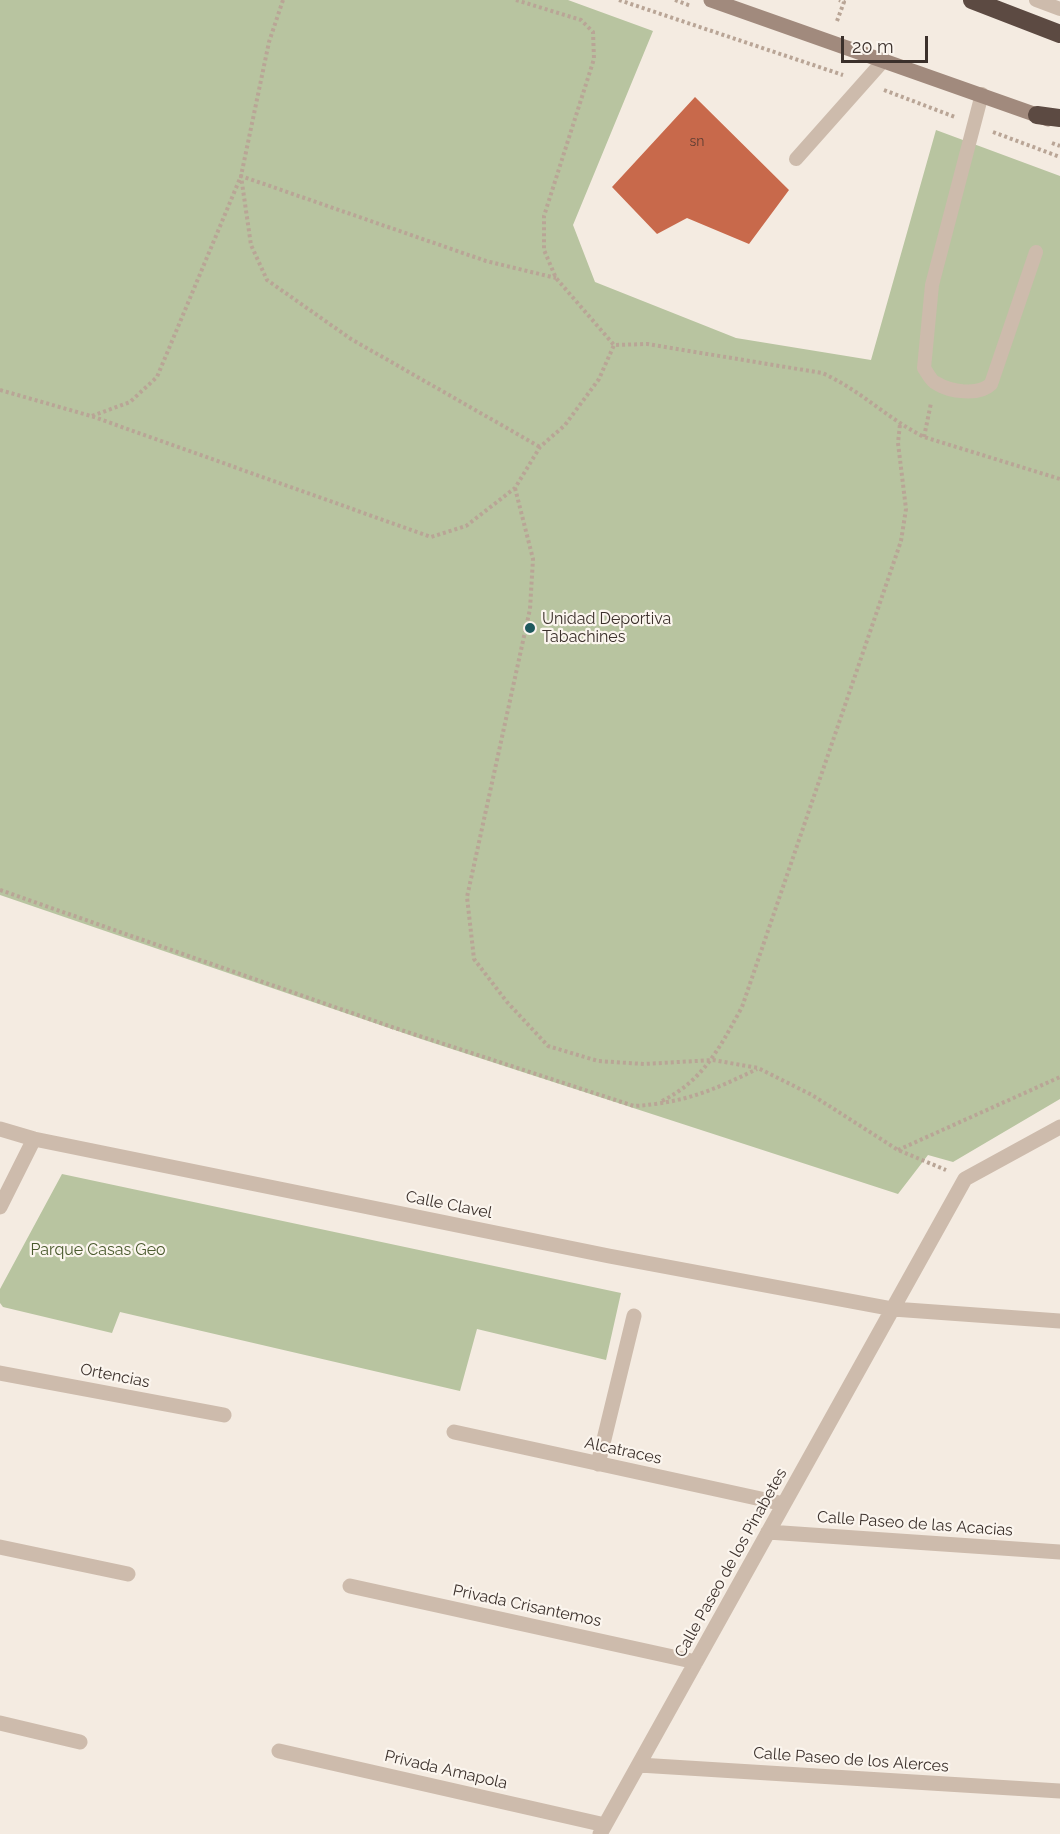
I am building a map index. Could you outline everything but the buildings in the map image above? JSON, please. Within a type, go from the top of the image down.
[{"type":"highway","points":[[972,0],[1060,34]]},
{"type":"highway","points":[[1037,115],[1060,118]]},
{"type":"street","points":[[711,0],[982,94],[1060,124]]},
{"type":"street","points":[[965,1179],[1060,1127]]},
{"type":"street","name":"Calle Clavel","points":[[0,1129],[34,1139],[609,1256],[893,1309],[1060,1321]]},
{"type":"street","points":[[0,1207],[34,1139]]},
{"type":"street","name":"Calle Paseo de los Pinabetes","points":[[603,1830],[965,1179]]},
{"type":"street","points":[[598,1464],[634,1316]]},
{"type":"street","name":"Ortencias","points":[[0,1373],[224,1415]]},
{"type":"street","name":"Alcatraces","points":[[454,1432],[784,1504]]},
{"type":"street","name":"Calle Paseo de las Acacias","points":[[768,1532],[1060,1552]]},
{"type":"street","points":[[0,1547],[128,1574]]},
{"type":"street","name":"Privada Crisantemos","points":[[350,1586],[696,1662]]},
{"type":"street","points":[[0,1723],[80,1742]]},
{"type":"street","name":"Privada Amapola","points":[[279,1751],[603,1830]]},
{"type":"street","name":"Calle Paseo de los Alerces","points":[[639,1765],[1060,1791]]},
{"type":"lane","points":[[1036,0],[1060,9]]},
{"type":"lane","points":[[796,159],[884,60]]},
{"type":"lane","points":[[982,94],[932,285],[924,368],[935,383],[972,393],[984,391],[991,384],[1036,252]]},
{"type":"path","points":[[91,416],[130,402],[157,377],[241,176],[269,42],[283,0]]},
{"type":"path","points":[[516,0],[581,20],[593,32],[594,59],[544,216],[544,250],[556,279],[614,345]]},
{"type":"path","points":[[241,176],[486,261],[556,279]]},
{"type":"path","points":[[241,176],[250,245],[267,280],[351,339],[540,447]]},
{"type":"path","points":[[614,345],[647,344],[822,373],[843,382],[900,424],[924,437],[1060,479]]},
{"type":"path","points":[[0,390],[91,416],[431,537],[466,526],[515,488],[540,447],[565,425],[598,379],[614,345]]},
{"type":"path","points":[[924,437],[935,383]]},
{"type":"path","points":[[656,1104],[683,1091],[712,1060],[742,1007],[901,541],[906,508],[898,443],[900,424]]},
{"type":"path","points":[[515,488],[533,559],[530,609],[466,897],[474,959],[507,1002],[548,1046],[598,1061],[644,1064],[712,1060],[758,1068],[812,1095],[898,1150],[965,1179]]},
{"type":"path","points":[[0,890],[587,1093],[634,1106],[656,1104],[712,1092],[758,1068]]},
{"type":"path","points":[[898,1150],[1060,1077]]},
{"type":"green space","name":"Unidad Deportiva Tabachines","points":[[0,0],[568,0],[653,31],[573,225],[595,282],[736,338],[871,360],[936,130],[1060,176],[1060,1099],[953,1162],[928,1155],[898,1194],[421,1039],[0,895]]},
{"type":"green space","name":"Parque Casas Geo","points":[[62,1174],[621,1293],[606,1360],[477,1329],[460,1391],[120,1312],[112,1333],[3,1307],[0,1303],[0,1289]]},
{"type":"place","name":"Unidad Deportiva Tabachines","points":[[530,628]]}]
